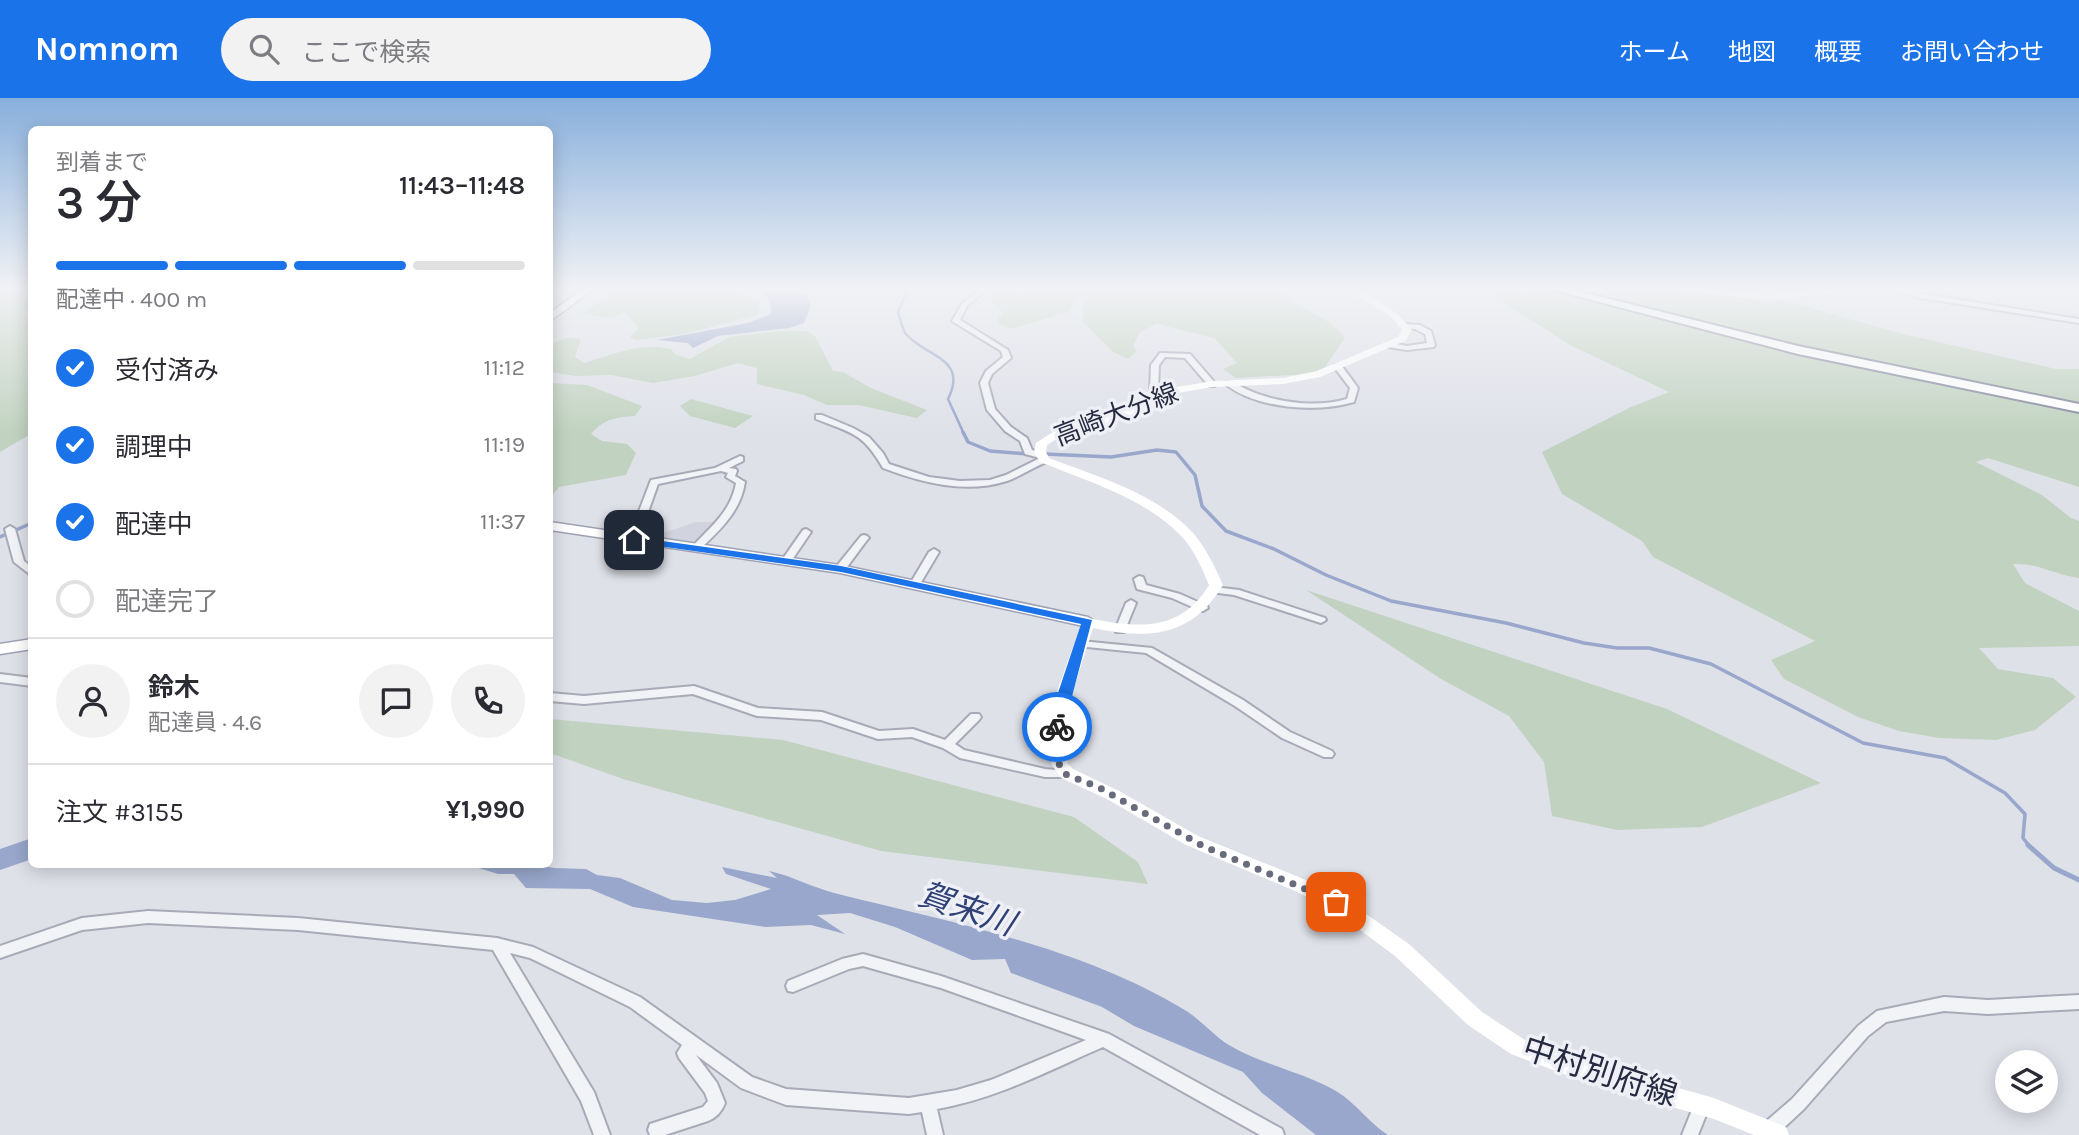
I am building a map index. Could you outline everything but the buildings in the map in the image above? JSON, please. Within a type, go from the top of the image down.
[{"type":"highway","points":[[1748,336],[1893,371],[2079,405]]},
{"type":"main road","name":"高崎大分線","points":[[1214,590],[1213,575],[1185,530],[1172,517],[1148,503],[1042,458],[1042,443],[1066,428],[1122,417],[1175,390],[1212,384],[1283,382],[1320,374],[1391,345],[1403,336]]},
{"type":"main road","points":[[553,527],[841,569],[1120,630],[1146,631],[1165,627],[1203,607],[1214,590]]},
{"type":"main road","points":[[1065,774],[1058,762],[1058,713],[1088,622]]},
{"type":"main road","points":[[0,649],[28,645]]},
{"type":"main road","name":"中村別府線","points":[[1065,774],[1098,787],[1203,846],[1336,902],[1412,959],[1472,1017],[1515,1045],[1601,1078],[1702,1105],[1773,1133]]},
{"type":"street","points":[[981,336],[1004,350],[1007,358],[989,373],[985,383],[991,410],[1008,429],[1022,437],[1028,452],[1042,458]]},
{"type":"street","points":[[1391,345],[1407,348],[1431,345],[1429,336]]},
{"type":"street","points":[[1159,396],[1154,393],[1155,365],[1163,355],[1187,356],[1212,384]]},
{"type":"street","points":[[1229,384],[1239,390],[1291,403],[1322,406],[1339,404],[1351,400],[1354,388],[1338,367]]},
{"type":"street","points":[[819,417],[869,439],[878,447],[886,466],[918,477],[985,482],[1004,479],[1042,458]]},
{"type":"street","points":[[633,540],[654,482],[720,469],[740,459]]},
{"type":"street","points":[[696,548],[723,522],[739,493],[741,482],[730,477],[733,471],[720,469]]},
{"type":"street","points":[[10,530],[19,562],[28,570]]},
{"type":"street","points":[[787,560],[806,532]]},
{"type":"street","points":[[841,569],[864,538]]},
{"type":"street","points":[[915,584],[934,552]]},
{"type":"street","points":[[1139,579],[1141,587],[1177,596],[1203,607]]},
{"type":"street","points":[[1214,590],[1235,593],[1321,620]]},
{"type":"street","points":[[1120,630],[1131,603]]},
{"type":"street","points":[[1081,644],[1148,650],[1220,692],[1286,736],[1328,754]]},
{"type":"street","points":[[0,678],[28,682]]},
{"type":"street","points":[[553,697],[584,700],[694,690],[757,712],[822,716],[864,733],[913,733],[947,745],[960,754],[1045,773],[1065,774]]},
{"type":"street","points":[[947,745],[975,717]]},
{"type":"street","points":[[0,952],[82,924],[148,917],[298,924],[497,944],[533,953],[589,977],[635,1002],[747,1083],[786,1097],[909,1106],[928,1103],[993,1087],[1104,1039]]},
{"type":"street","points":[[497,944],[587,1097],[602,1135]]},
{"type":"street","points":[[793,986],[847,963],[863,960],[941,982],[1104,1039],[1276,1135]]},
{"type":"street","points":[[1773,1133],[1863,1031],[1882,1016],[1944,1004],[1988,1007],[2079,1002]]},
{"type":"street","points":[[656,1130],[708,1112],[717,1103],[711,1088],[685,1053],[692,1042]]},
{"type":"street","points":[[928,1103],[936,1135]]},
{"type":"street","points":[[1690,1135],[1702,1105]]},
{"type":"shaded area","points":[[696,522],[714,522],[697,543],[654,536]]},
{"type":"green space","points":[[0,336],[28,336],[28,436],[0,452]]},
{"type":"green space","points":[[631,336],[665,336],[636,340]]},
{"type":"green space","points":[[815,336],[833,371],[843,372],[871,388],[927,410],[917,418],[858,405],[827,405],[804,395],[757,384],[757,368],[738,363],[695,376],[653,383],[611,375],[575,376],[553,372],[553,343],[567,338],[581,339],[575,357],[584,363],[627,350],[648,347],[671,349],[675,354],[690,359],[729,337]]},
{"type":"green space","points":[[1097,336],[1138,336],[1133,346],[1137,351],[1128,359],[1113,352]]},
{"type":"green space","points":[[1207,336],[1345,338],[1325,367],[1309,374],[1236,378],[1223,369],[1237,363],[1214,338]]},
{"type":"green space","points":[[1557,336],[1914,336],[2056,369],[2079,369],[2079,487],[1988,458],[1976,462],[2042,495],[2071,518],[2079,521],[2079,578],[2031,565],[2013,564],[2025,583],[2079,611],[2079,646],[1979,648],[1998,669],[2053,678],[2076,697],[2035,730],[1996,740],[1939,738],[1899,731],[1858,717],[1784,679],[1771,660],[1815,641],[1653,557],[1642,541],[1562,494],[1542,452],[1631,407],[1669,392]]},
{"type":"green space","points":[[553,383],[587,385],[642,406],[635,416],[611,420],[591,434],[602,441],[627,444],[636,453],[626,475],[559,487],[553,494]]},
{"type":"green space","points":[[691,399],[753,416],[735,428],[690,416],[680,406]]},
{"type":"green space","points":[[1306,590],[1667,709],[1821,783],[1702,827],[1617,830],[1552,816],[1544,762],[1509,716],[1441,679]]},
{"type":"green space","points":[[553,719],[783,740],[1074,817],[1138,862],[1148,884],[881,851],[623,779],[553,754]]},
{"type":"water","points":[[676,336],[717,336],[693,348],[688,343],[657,340]]},
{"type":"water","points":[[722,867],[777,878],[769,871],[829,891],[1018,940],[1062,954],[1148,990],[1188,1012],[1242,1052],[1336,1091],[1388,1135],[1316,1135],[1262,1093],[1243,1072],[1134,1026],[1102,1007],[1011,973],[1005,959],[972,960],[895,927],[850,913],[817,915],[845,934],[811,925],[766,927],[633,907],[590,889],[526,888],[514,874],[498,874],[479,868],[586,869],[597,875],[620,878],[672,900],[707,903],[735,900],[771,889],[726,874]]},
{"type":"waterway","points":[[908,336],[949,366],[953,374],[953,385],[948,399],[964,434]]},
{"type":"waterway","points":[[964,434],[968,442],[990,451],[1027,454]]},
{"type":"waterway","points":[[1045,454],[1111,457],[1157,450],[1176,452],[1195,475],[1202,506],[1226,531],[1274,549],[1326,575],[1391,601],[1506,623],[1584,643],[1617,648],[1649,648],[1711,664],[1863,743],[1945,758],[2005,793],[2025,814],[2023,838],[2029,846]]},
{"type":"waterway","points":[[0,537],[28,525]]},
{"type":"waterway","points":[[2029,846],[2054,868],[2079,880]]},
{"type":"waterway","name":"賀来川","points":[[0,860],[28,850]]},
{"type":"way so far","points":[[1057,727],[1058,762],[1065,774],[1098,787],[1203,846],[1336,902]]},
{"type":"route","points":[[634,540],[841,569],[1088,622],[1058,713],[1057,727]]}]
